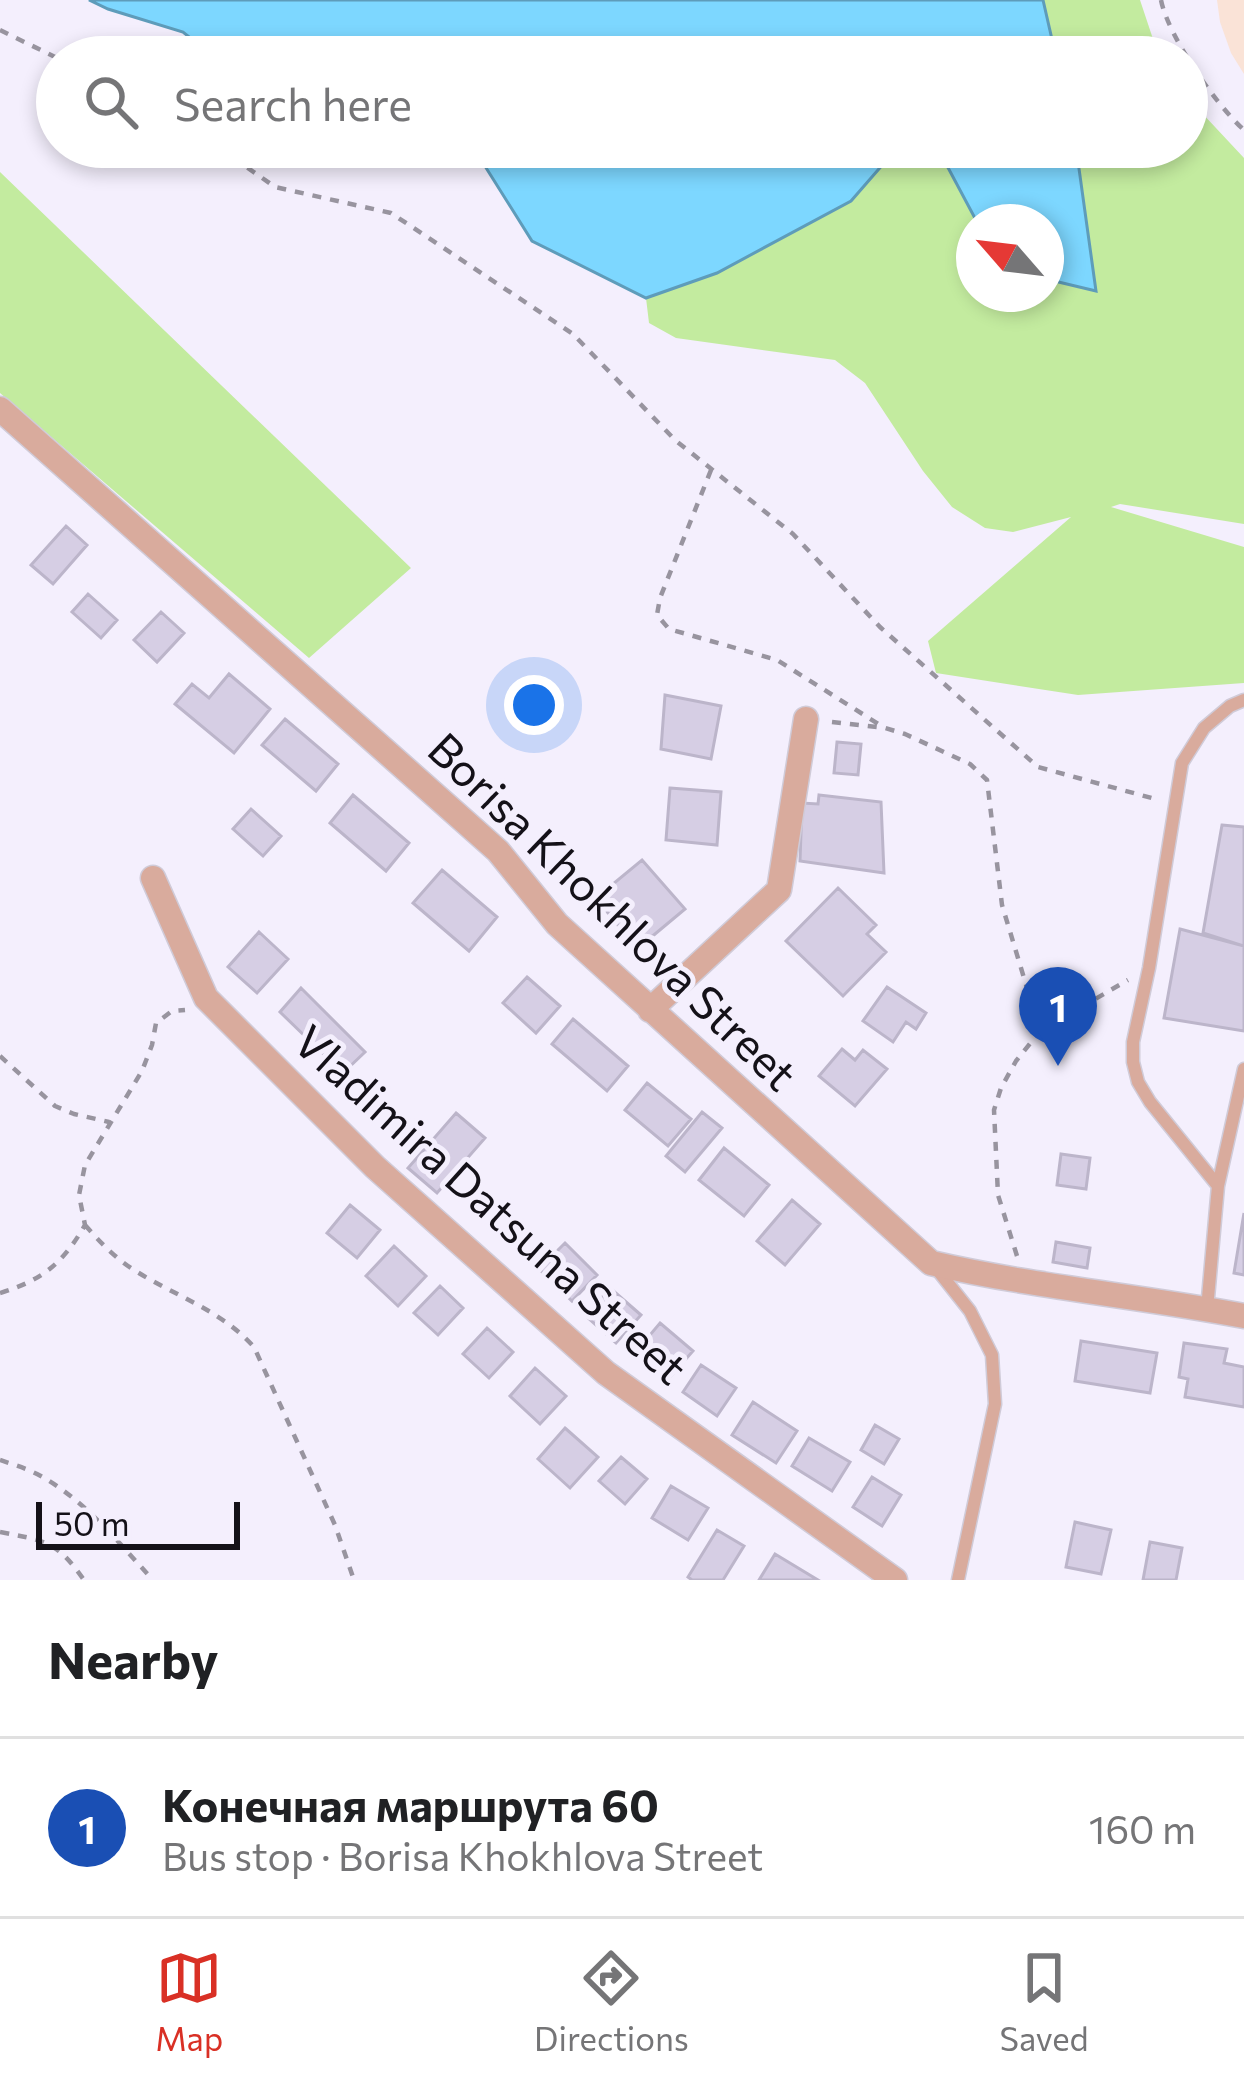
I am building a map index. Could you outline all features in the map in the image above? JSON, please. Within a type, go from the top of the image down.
[{"type":"street","name":"Borisa Khokhlova Street","points":[[0,409],[498,851],[557,925],[932,1263],[1244,1316]]},
{"type":"street","points":[[650,1010],[779,890],[806,719]]},
{"type":"street","name":"Vladimira Datsuna Street","points":[[153,878],[206,998],[375,1167],[606,1373],[895,1580]]},
{"type":"lane","points":[[1219,1186],[1138,1082],[1133,1042],[1182,763],[1204,728],[1244,700]]},
{"type":"lane","points":[[1207,1309],[1219,1186],[1244,1069]]},
{"type":"lane","points":[[932,1263],[970,1311],[992,1355],[994,1404],[958,1580]]},
{"type":"path","points":[[1161,0],[1175,36]]},
{"type":"path","points":[[0,30],[36,48]]},
{"type":"path","points":[[1208,90],[1244,130]]},
{"type":"path","points":[[247,168],[274,187],[391,213],[573,334],[675,440],[793,534],[880,627],[1038,767],[1176,804]]},
{"type":"path","points":[[711,469],[657,615],[669,629],[778,660],[885,728]]},
{"type":"path","points":[[806,719],[905,734],[970,764],[987,780],[1002,905],[1040,1031]]},
{"type":"path","points":[[1024,1279],[998,1195],[994,1110],[1001,1088],[1040,1031],[1149,968]]},
{"type":"path","points":[[206,998],[156,1023],[142,1071],[85,1165],[80,1195],[85,1225],[132,1269],[212,1312],[254,1347],[335,1525],[354,1580]]},
{"type":"path","points":[[0,1057],[55,1106],[110,1122]]},
{"type":"path","points":[[0,1293],[67,1257],[85,1225]]},
{"type":"path","points":[[0,1460],[35,1472],[64,1491],[153,1580]]},
{"type":"path","points":[[0,1532],[49,1542],[84,1580]]},
{"type":"shaded area","points":[[1217,0],[1244,0],[1244,74],[1231,53]]},
{"type":"green space","points":[[1043,0],[1140,0],[1152,36],[1051,36]]},
{"type":"green space","points":[[1208,119],[1244,158],[1244,524],[1120,504],[1111,507],[1244,547],[1244,683],[1078,695],[936,673],[928,641],[1071,517],[1013,532],[985,528],[952,507],[865,383],[835,360],[676,338],[649,323],[646,298],[717,273],[851,201],[880,168],[948,168],[967,204],[956,204],[956,312],[1064,312],[1064,283],[1095,290],[1079,168],[1208,168]]},
{"type":"green space","points":[[0,172],[411,568],[309,658],[0,393]]},
{"type":"water","points":[[89,0],[1043,0],[1051,36],[188,36]]},
{"type":"water","points":[[486,168],[880,168],[851,201],[717,273],[646,298],[532,241]]},
{"type":"water","points":[[948,168],[1079,168],[1096,291],[1064,283],[1064,204],[967,204]]},
{"type":"building","points":[[66,526],[87,545],[53,584],[31,565]]},
{"type":"building","points":[[88,594],[117,620],[101,638],[72,612]]},
{"type":"building","points":[[161,612],[184,633],[157,662],[134,640]]},
{"type":"building","points":[[229,674],[270,709],[234,753],[175,704],[192,684],[209,698]]},
{"type":"building","points":[[665,695],[721,706],[711,759],[661,749]]},
{"type":"building","points":[[285,719],[338,764],[316,791],[262,745]]},
{"type":"building","points":[[837,742],[861,744],[858,775],[834,773]]},
{"type":"building","points":[[670,788],[721,792],[717,845],[666,840]]},
{"type":"building","points":[[353,795],[409,843],[386,871],[330,823]]},
{"type":"building","points":[[819,795],[881,802],[884,873],[800,861],[802,803],[818,804]]},
{"type":"building","points":[[251,809],[281,836],[263,856],[233,829]]},
{"type":"building","points":[[1222,825],[1244,827],[1244,946],[1203,933]]},
{"type":"building","points":[[642,860],[685,909],[637,949],[596,898]]},
{"type":"building","points":[[442,870],[497,917],[469,951],[413,903]]},
{"type":"building","points":[[838,888],[876,925],[867,934],[886,952],[843,996],[786,941]]},
{"type":"building","points":[[1180,929],[1244,946],[1244,1031],[1164,1018]]},
{"type":"building","points":[[259,932],[288,959],[257,993],[228,967]]},
{"type":"building","points":[[527,977],[560,1006],[536,1033],[503,1003]]},
{"type":"building","points":[[887,987],[926,1013],[916,1029],[906,1022],[893,1042],[863,1021]]},
{"type":"building","points":[[301,988],[365,1052],[343,1073],[280,1012]]},
{"type":"building","points":[[573,1019],[628,1066],[607,1091],[552,1044]]},
{"type":"building","points":[[842,1049],[855,1060],[863,1050],[887,1069],[855,1106],[819,1076]]},
{"type":"building","points":[[647,1083],[691,1119],[668,1146],[625,1110]]},
{"type":"building","points":[[702,1112],[722,1128],[685,1172],[666,1156]]},
{"type":"building","points":[[456,1113],[485,1138],[437,1193],[408,1168]]},
{"type":"building","points":[[724,1148],[769,1185],[744,1216],[699,1180]]},
{"type":"building","points":[[1061,1154],[1090,1158],[1086,1189],[1057,1185]]},
{"type":"building","points":[[792,1200],[820,1224],[785,1265],[757,1241]]},
{"type":"building","points":[[350,1205],[380,1230],[357,1258],[327,1233]]},
{"type":"building","points":[[1244,1213],[1244,1275],[1234,1273]]},
{"type":"building","points":[[1056,1242],[1090,1248],[1087,1268],[1053,1262]]},
{"type":"building","points":[[565,1243],[597,1275],[572,1301],[539,1269]]},
{"type":"building","points":[[394,1246],[426,1276],[398,1306],[366,1276]]},
{"type":"building","points":[[440,1286],[463,1308],[438,1335],[414,1313]]},
{"type":"building","points":[[610,1288],[641,1315],[616,1343],[586,1316]]},
{"type":"building","points":[[660,1323],[693,1351],[671,1376],[639,1348]]},
{"type":"building","points":[[487,1328],[513,1352],[489,1378],[463,1354]]},
{"type":"building","points":[[1081,1341],[1157,1353],[1150,1393],[1075,1381]]},
{"type":"building","points":[[1184,1343],[1227,1349],[1224,1363],[1244,1367],[1244,1407],[1185,1397],[1188,1379],[1179,1377]]},
{"type":"building","points":[[701,1365],[736,1388],[717,1416],[683,1392]]},
{"type":"building","points":[[535,1368],[566,1396],[540,1424],[510,1396]]},
{"type":"building","points":[[753,1402],[797,1431],[776,1463],[732,1435]]},
{"type":"building","points":[[875,1425],[899,1439],[884,1464],[861,1450]]},
{"type":"building","points":[[565,1428],[598,1457],[570,1488],[538,1459]]},
{"type":"building","points":[[809,1438],[850,1462],[832,1491],[792,1466]]},
{"type":"building","points":[[621,1457],[647,1479],[625,1504],[599,1481]]},
{"type":"building","points":[[872,1477],[901,1495],[882,1526],[853,1507]]},
{"type":"building","points":[[671,1486],[708,1508],[688,1540],[652,1518]]},
{"type":"building","points":[[1075,1522],[1111,1530],[1101,1574],[1066,1567]]},
{"type":"building","points":[[717,1530],[744,1546],[723,1580],[692,1580],[688,1577]]},
{"type":"building","points":[[1150,1542],[1182,1548],[1176,1580],[1143,1580]]},
{"type":"building","points":[[775,1554],[818,1580],[759,1580]]},
{"type":"place","name":"Конечная маршрута 60","points":[[1058,1066]]}]
